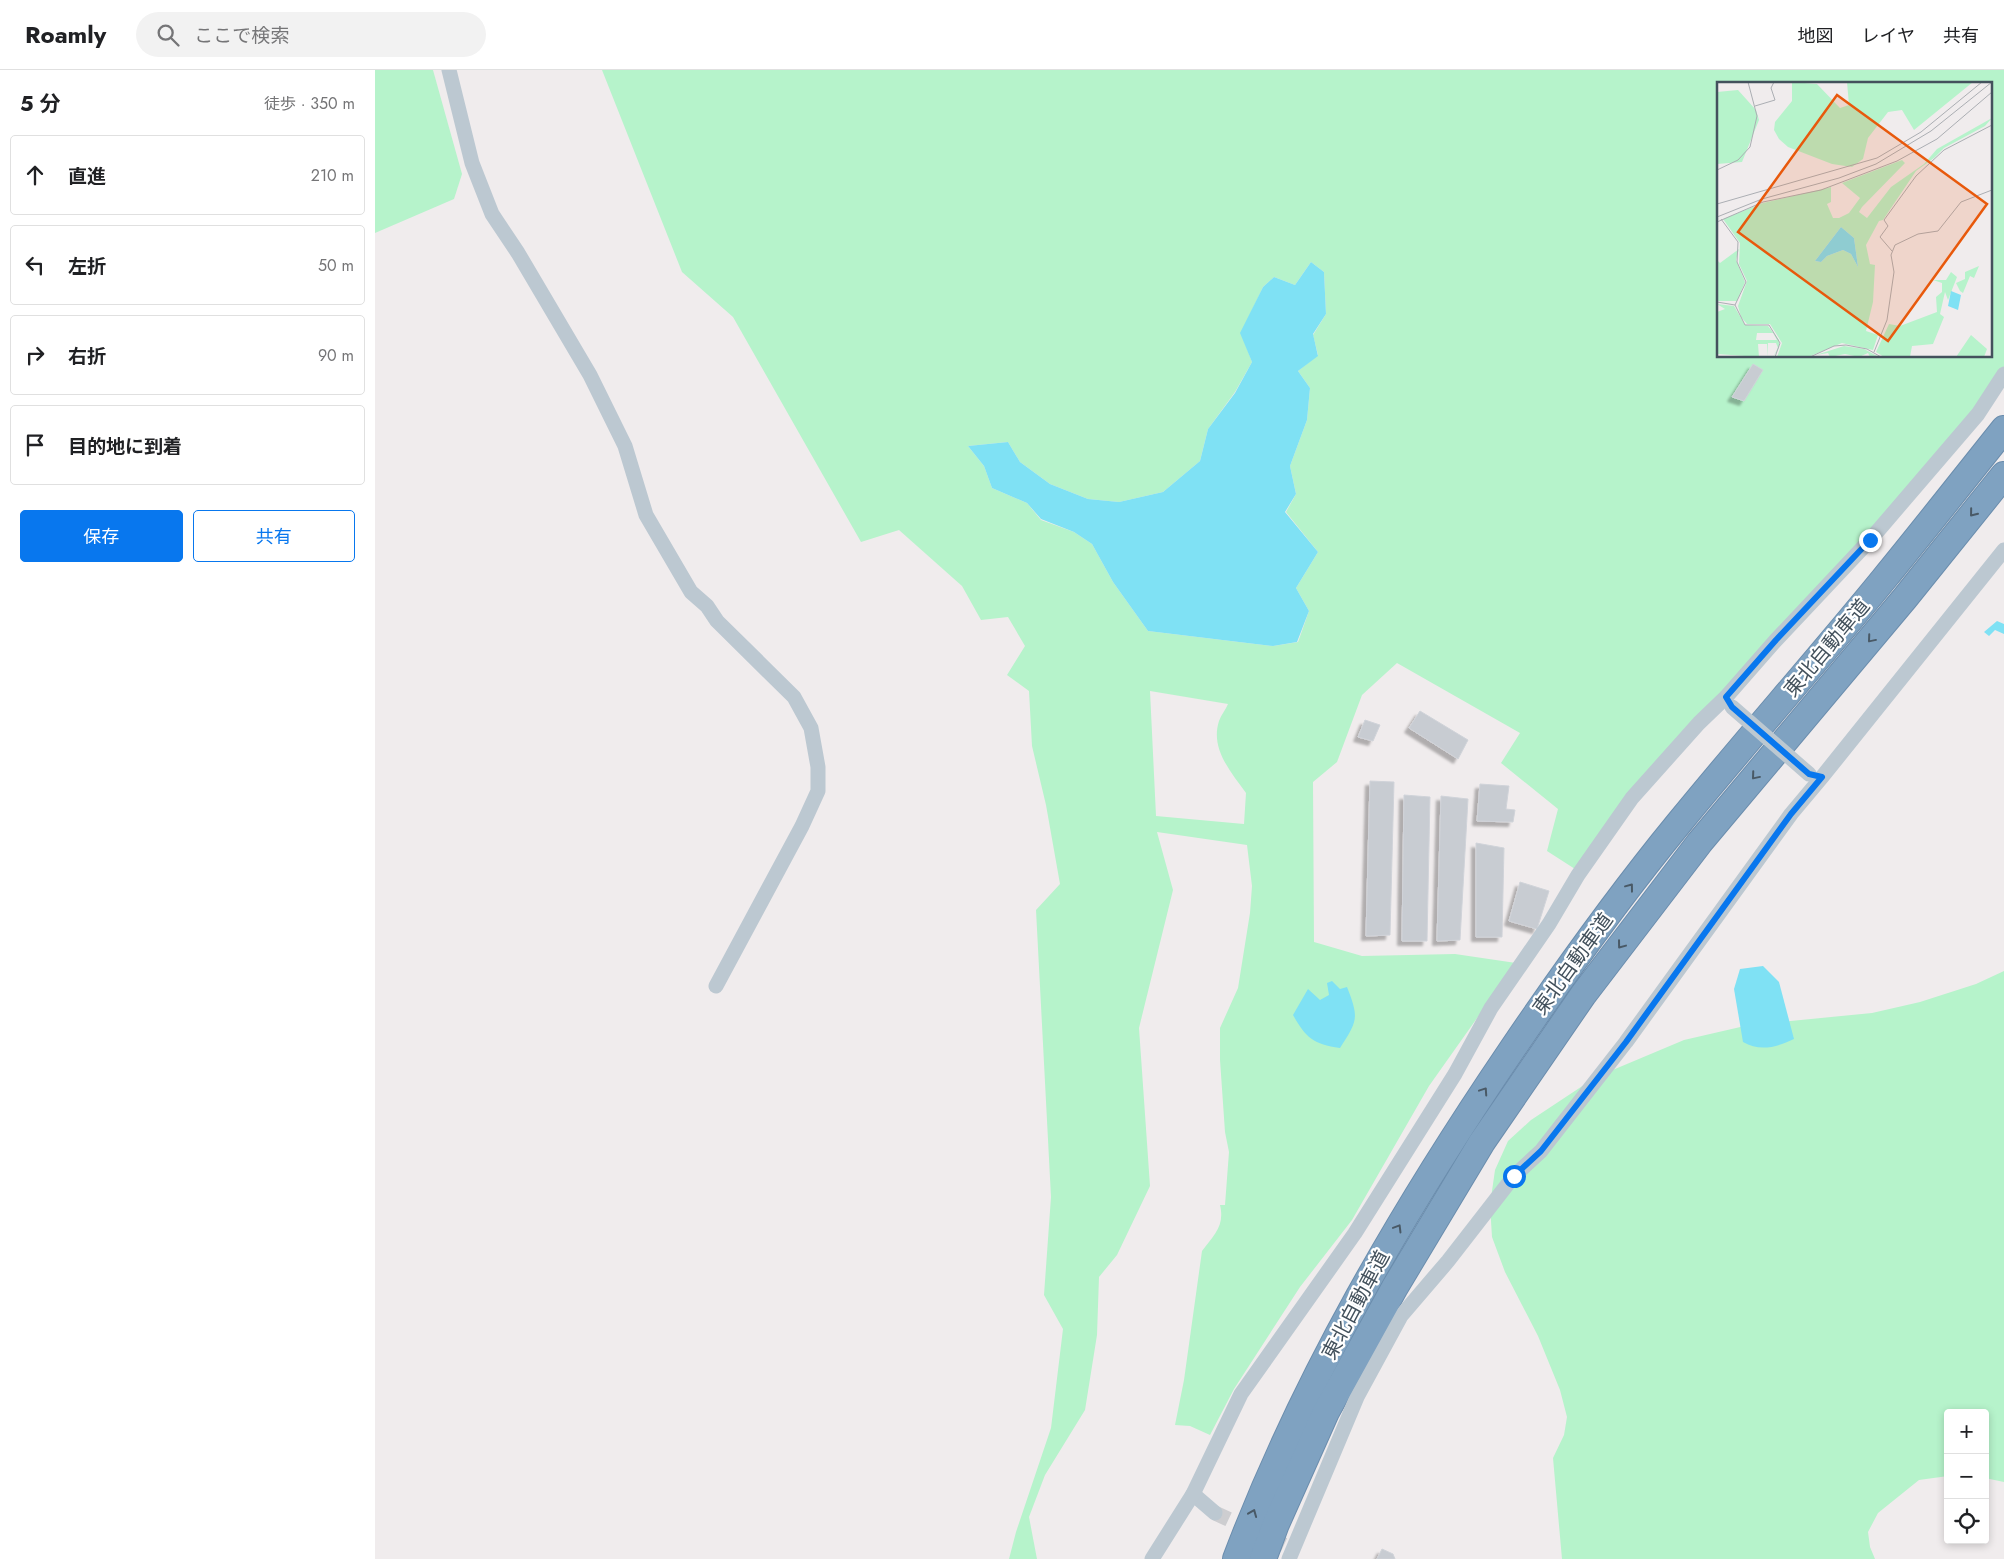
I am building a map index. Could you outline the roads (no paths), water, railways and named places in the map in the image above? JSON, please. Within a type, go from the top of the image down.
[{"type":"highway","name":"東北自動車道","points":[[1236,1559],[1253,1512],[1302,1407],[1363,1290],[1466,1118],[1562,977],[1677,825],[1877,587],[2004,429]]},
{"type":"highway","name":"東北自動車道","points":[[1282,1554],[1276,1524],[1326,1412],[1395,1287],[1482,1142],[1583,995],[1700,842],[1898,606],[2004,475]]},
{"type":"street","points":[[449,70],[472,163],[492,214],[518,253],[594,384],[625,446],[646,515],[691,592],[707,606],[717,621],[794,697],[811,728],[819,767],[818,791],[802,826],[716,986]]},
{"type":"street","points":[[1152,1559],[1193,1494],[1241,1394],[1355,1233],[1455,1074],[1491,1008],[1549,924],[1578,875],[1632,798],[1699,723],[1729,702],[1776,640],[1870,540],[1978,414],[2004,374]]},
{"type":"street","points":[[1282,1554],[1357,1396],[1401,1316],[1448,1262],[1514,1176],[1541,1151],[1626,1042],[1791,814],[1815,775],[2004,550]]},
{"type":"street","points":[[1729,702],[1815,775]]},
{"type":"street","points":[[1193,1494],[1215,1513]]},
{"type":"water","points":[[1311,262],[1324,272],[1326,314],[1313,334],[1318,356],[1298,371],[1310,388],[1307,420],[1290,466],[1296,494],[1285,512],[1318,552],[1296,588],[1309,611],[1297,642],[1273,646],[1148,631],[1113,582],[1092,544],[1074,532],[1041,519],[1027,503],[992,488],[984,466],[968,446],[1008,442],[1020,462],[1050,484],[1088,499],[1119,502],[1163,492],[1200,461],[1208,429],[1235,393],[1252,362],[1240,333],[1263,287],[1274,277],[1295,285]]},
{"type":"water","points":[[1997,621],[2004,624],[2004,634],[1995,630],[1989,636],[1984,632]]},
{"type":"water","points":[[1763,966],[1779,982],[1794,1039],[1775,1046],[1762,1048],[1743,1042],[1734,989],[1740,969]]},
{"type":"water","points":[[1332,981],[1340,989],[1347,987],[1355,1013],[1353,1025],[1340,1048],[1311,1039],[1293,1015],[1308,989],[1320,1000],[1329,995],[1327,983]]},
{"type":"tunnel","points":[[1215,1513],[1284,1545]]}]
